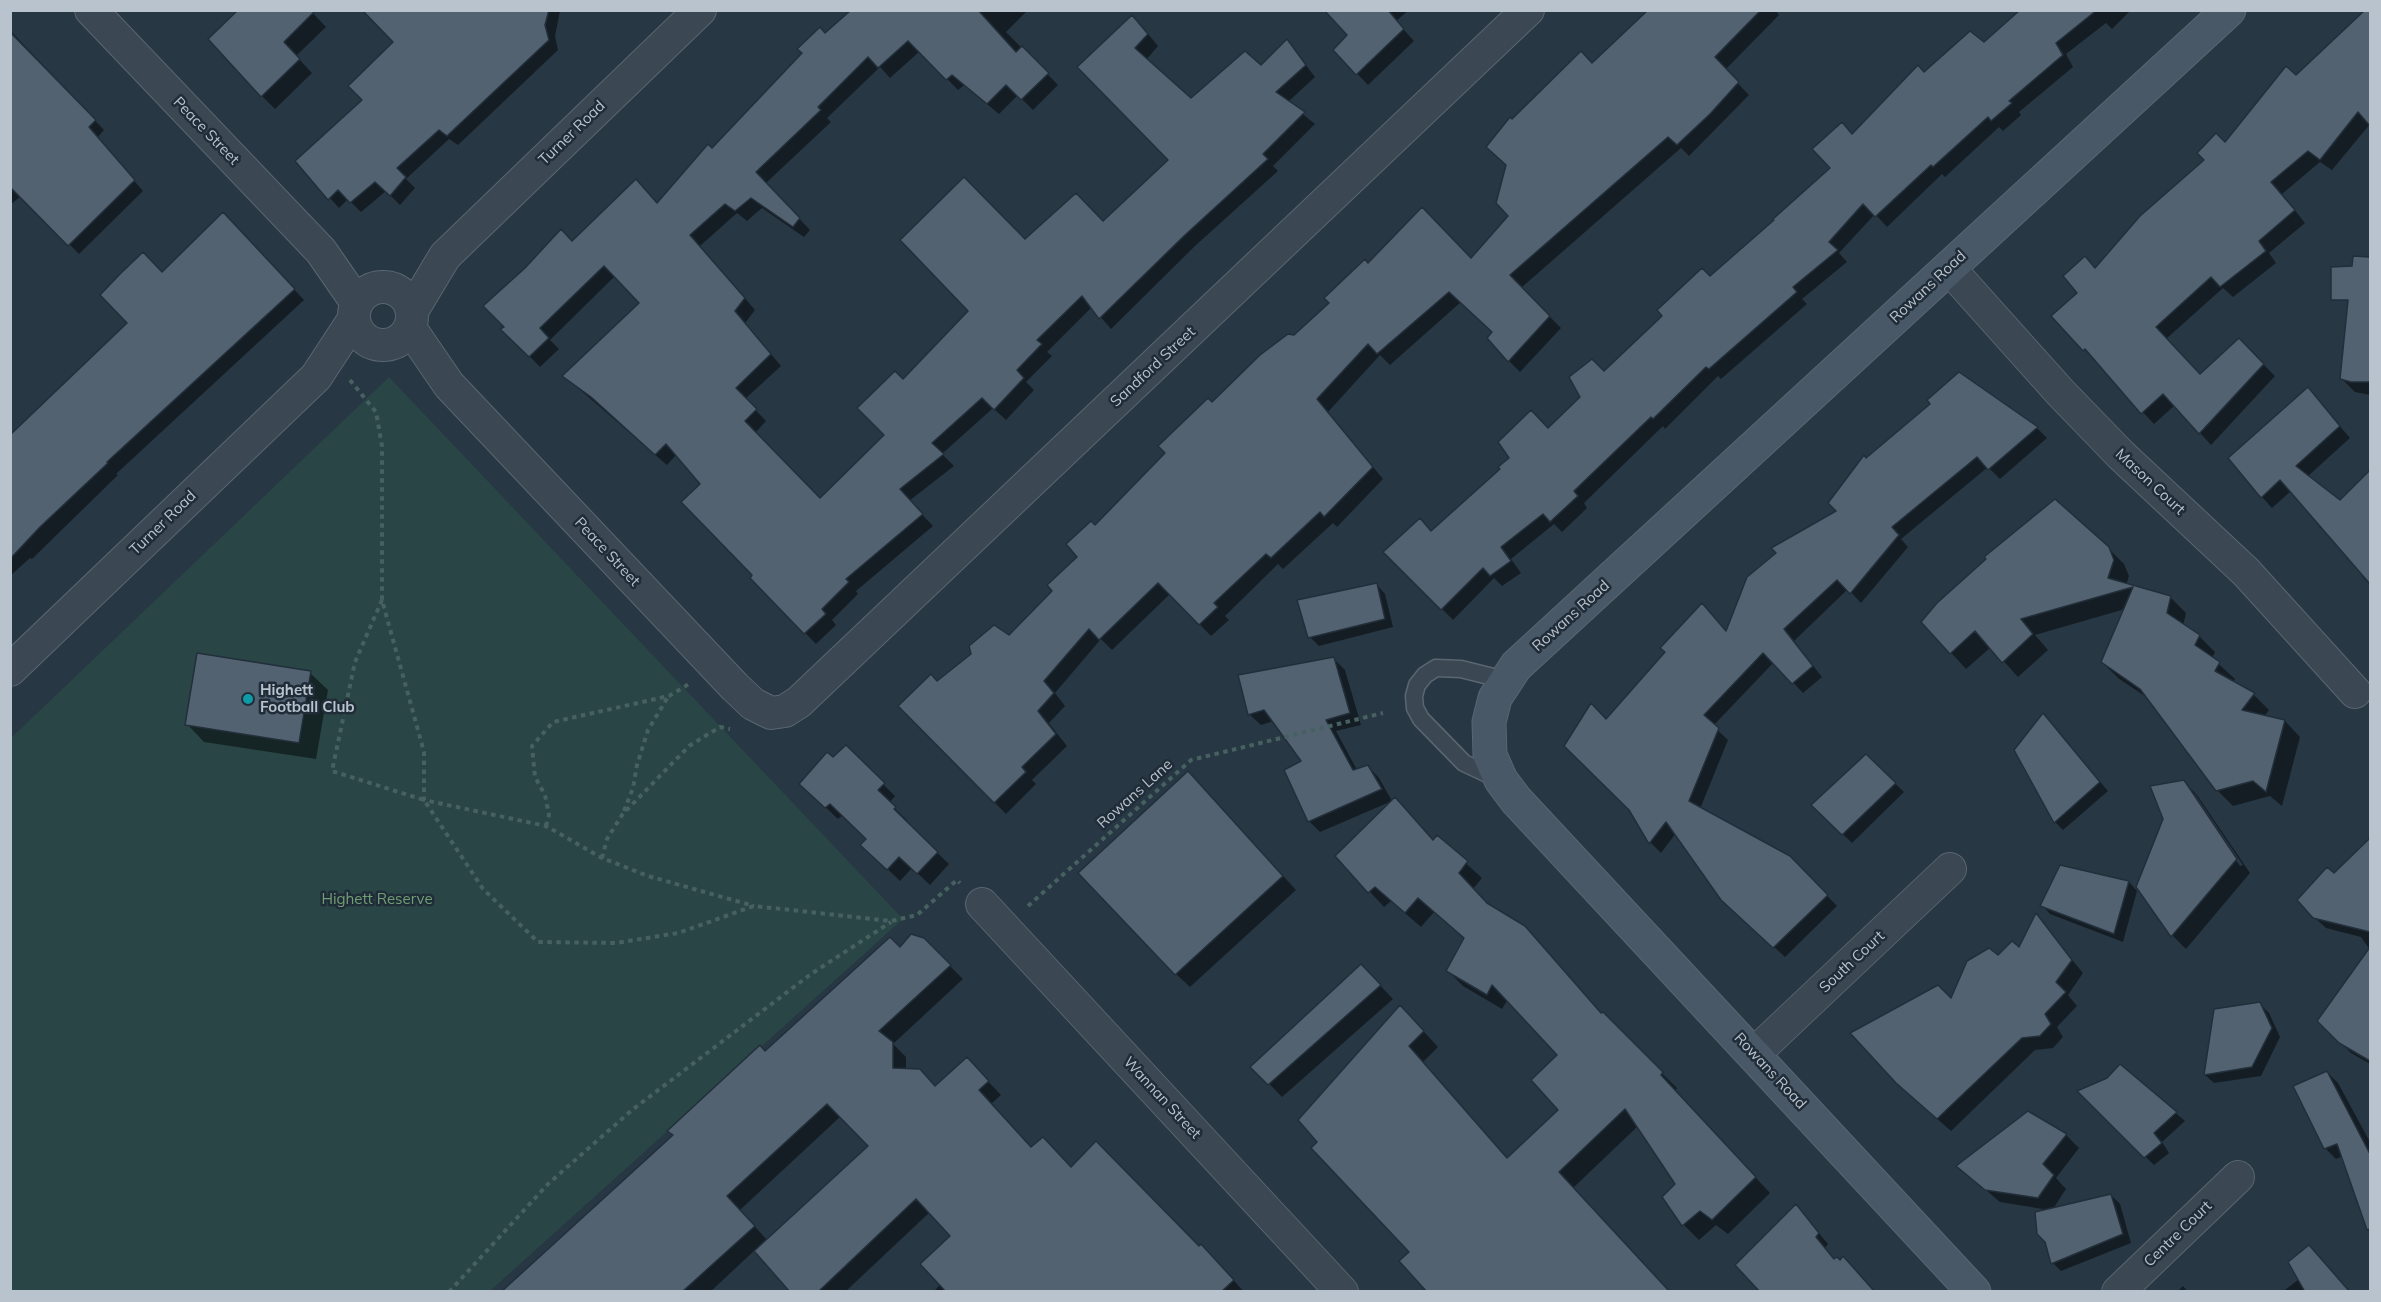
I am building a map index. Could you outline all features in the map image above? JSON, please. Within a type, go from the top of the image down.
[{"type":"street","name":"Peace Street","points":[[91,10],[369,300]]},
{"type":"street","name":"Turner Road","points":[[327,371],[369,300],[444,256],[700,10]]},
{"type":"street","name":"Sandford Street","points":[[771,713],[785,711],[799,702],[1528,10]]},
{"type":"street","name":"Rowans Road","points":[[1974,1292],[1516,800],[1502,780],[1490,755],[1488,730],[1495,698],[1505,680],[1529,654],[2229,10]]},
{"type":"street","name":"Turner Road","points":[[10,669],[327,371],[396,332],[444,256]]},
{"type":"street","name":"Mason Court","points":[[1949,268],[2060,392],[2121,455],[2246,572],[2355,692]]},
{"type":"street","points":[[405,296],[396,332],[361,336],[369,300],[405,296]]},
{"type":"street","name":"Peace Street","points":[[396,332],[735,687],[753,704],[771,713]]},
{"type":"street","name":"South Court","points":[[1754,1054],[1950,869]]},
{"type":"street","name":"Wannan Street","points":[[982,904],[1342,1292]]},
{"type":"street","name":"Centre Court","points":[[2118,1292],[2238,1177]]},
{"type":"lane","points":[[1502,780],[1464,764],[1421,719],[1415,708],[1414,696],[1417,685],[1425,675],[1436,668],[1461,669],[1505,680]]},
{"type":"path","points":[[327,371],[364,394],[376,412],[382,446],[382,600],[424,752],[424,800],[483,889],[538,942],[616,943],[678,933],[754,906]]},
{"type":"path","points":[[382,600],[355,662],[332,771],[424,800],[546,826],[602,858],[648,876],[754,906],[891,921],[917,915]]},
{"type":"path","points":[[546,826],[549,815],[544,795],[535,777],[532,746],[553,722],[669,696],[686,684],[704,681],[735,687]]},
{"type":"path","points":[[602,858],[607,839],[622,815],[633,788],[637,765],[648,730],[669,696]]},
{"type":"path","name":"Rowans Lane","points":[[1028,906],[1191,760],[1383,713]]},
{"type":"path","points":[[622,815],[689,746],[720,727],[729,729]]},
{"type":"path","points":[[449,1292],[548,1184],[632,1110],[811,974],[891,921]]},
{"type":"green space","name":"Highett Reserve","points":[[389,377],[903,919],[490,1291],[11,1292],[11,738]]},
{"type":"building","points":[[238,10],[316,10],[284,42],[300,59],[261,97],[208,39]]},
{"type":"building","points":[[362,10],[549,10],[545,25],[549,40],[447,136],[439,130],[397,168],[406,177],[390,196],[375,182],[350,203],[338,190],[328,200],[295,161],[362,100],[348,86],[393,42]]},
{"type":"building","points":[[851,10],[978,10],[1016,52],[1022,46],[1049,73],[1021,100],[1006,85],[987,104],[952,75],[946,80],[908,41],[878,68],[868,57],[818,107],[821,110],[756,172],[800,218],[793,227],[751,198],[735,211],[725,204],[690,235],[745,298],[735,311],[771,354],[736,388],[757,409],[745,421],[820,498],[884,435],[857,408],[895,371],[903,379],[968,311],[900,240],[964,177],[1025,239],[1076,193],[1103,221],[1168,160],[1077,67],[1132,15],[1148,34],[1135,48],[1191,98],[1245,51],[1261,65],[1287,39],[1306,65],[1276,92],[1305,112],[1263,154],[1268,159],[1184,236],[1099,319],[1082,296],[1037,340],[1042,344],[1017,370],[1024,378],[994,410],[982,398],[932,443],[944,454],[900,489],[923,514],[846,579],[849,582],[822,609],[826,614],[804,634],[750,578],[752,575],[681,502],[700,484],[666,444],[655,455],[591,397],[562,376],[639,303],[604,266],[540,328],[549,338],[529,357],[500,329],[504,327],[483,306],[525,268],[561,229],[572,241],[636,179],[657,203],[708,144],[712,148],[802,53],[797,49],[820,27],[825,33]]},
{"type":"building","points":[[1324,10],[1388,10],[1404,29],[1356,75],[1333,50],[1347,35]]},
{"type":"building","points":[[1648,10],[1761,10],[1715,57],[1739,82],[1710,114],[1677,145],[1668,137],[1510,275],[1550,316],[1508,362],[1487,338],[1492,332],[1449,292],[1377,354],[1368,344],[1317,399],[1373,467],[1324,517],[1320,512],[1271,558],[1266,554],[1214,603],[1218,607],[1199,625],[1158,583],[1099,640],[1089,629],[1044,681],[1054,693],[1038,711],[1056,734],[1022,767],[1026,772],[994,803],[898,706],[931,674],[937,681],[971,654],[969,646],[994,625],[1009,635],[1052,591],[1047,585],[1077,557],[1066,544],[1091,521],[1095,525],[1165,453],[1158,446],[1208,398],[1212,402],[1260,355],[1288,334],[1294,335],[1329,303],[1324,298],[1365,259],[1368,263],[1422,207],[1471,258],[1508,216],[1496,203],[1506,165],[1486,147],[1510,117],[1512,119],[1581,51],[1592,63]]},
{"type":"building","points":[[2020,10],[2097,10],[2056,43],[2063,55],[2009,101],[2012,103],[1991,121],[1988,117],[1933,167],[1931,165],[1875,217],[1863,204],[1829,242],[1838,250],[1793,287],[1797,292],[1709,369],[1706,367],[1653,419],[1651,417],[1574,491],[1578,496],[1550,522],[1543,514],[1501,547],[1511,561],[1490,576],[1483,568],[1441,610],[1383,552],[1420,518],[1431,531],[1500,469],[1498,467],[1509,458],[1498,442],[1531,410],[1548,428],[1580,397],[1569,377],[1592,359],[1604,371],[1662,316],[1657,310],[1702,268],[1710,276],[1830,168],[1812,149],[1842,122],[1852,134],[1918,65],[1924,72],[1970,31],[1984,42]]},
{"type":"building","points":[[2365,10],[2370,10],[2370,126],[2358,112],[2320,160],[2308,151],[2271,182],[2295,210],[2259,241],[2266,251],[2220,287],[2211,277],[2156,327],[2200,374],[2239,338],[2264,364],[2199,434],[2163,394],[2141,414],[2085,349],[2083,351],[2051,316],[2077,293],[2063,276],[2085,256],[2095,268],[2140,216],[2204,160],[2197,153],[2216,133],[2225,142],[2286,66],[2296,75]]},
{"type":"building","points":[[10,32],[96,120],[89,127],[135,180],[68,246],[10,187]]},
{"type":"building","points":[[223,212],[295,289],[107,462],[10,559],[10,435],[127,323],[100,295],[120,274],[143,252],[162,272]]},
{"type":"building","points":[[2353,256],[2370,257],[2370,382],[2351,382],[2340,379],[2348,300],[2331,300],[2331,267],[2352,266]]},
{"type":"building","points":[[1959,372],[2038,427],[1988,470],[1977,457],[1892,527],[1899,535],[1850,594],[1837,580],[1784,629],[1813,666],[1792,684],[1763,653],[1704,715],[1719,728],[1689,801],[1790,856],[1828,895],[1773,948],[1721,900],[1666,822],[1649,844],[1629,810],[1564,746],[1591,703],[1606,719],[1665,652],[1660,648],[1702,603],[1726,631],[1747,577],[1776,553],[1771,548],[1836,511],[1828,503],[1864,455],[1866,458],[1930,404],[1927,400]]},
{"type":"building","points":[[2308,387],[2340,426],[2296,466],[2340,500],[2370,470],[2370,584],[2280,480],[2261,498],[2228,458]]},
{"type":"building","points":[[2055,499],[2109,547],[2114,560],[2108,578],[2171,596],[2167,613],[2200,635],[2195,645],[2220,662],[2215,671],[2255,693],[2242,710],[2285,720],[2266,792],[2253,781],[2216,791],[2140,689],[2101,662],[2133,587],[2021,619],[2033,634],[2002,663],[1975,631],[1950,654],[1921,622],[1937,603],[1986,559],[1984,557]]},
{"type":"building","points":[[1377,583],[1385,619],[1308,638],[1297,600]]},
{"type":"building","name":"Highett Football Club","points":[[197,653],[311,671],[299,743],[185,725]]},
{"type":"building","points":[[1334,657],[1350,713],[1326,720],[1353,770],[1368,765],[1382,789],[1308,822],[1284,770],[1301,761],[1264,710],[1248,715],[1238,675]]},
{"type":"building","points":[[2043,713],[2100,782],[2054,823],[2014,750]]},
{"type":"building","points":[[846,745],[885,783],[878,790],[896,807],[894,809],[938,852],[917,874],[899,857],[887,870],[860,845],[866,839],[830,804],[825,808],[799,784],[827,752],[833,757]]},
{"type":"building","points":[[1866,754],[1896,783],[1842,835],[1811,805]]},
{"type":"building","points":[[1188,771],[1283,876],[1175,975],[1078,873]]},
{"type":"building","points":[[2184,780],[2237,859],[2171,937],[2136,887],[2163,819],[2150,786]]},
{"type":"building","points":[[1395,797],[1433,840],[1437,835],[1468,861],[1459,873],[1487,903],[1525,926],[1601,1013],[1603,1012],[1663,1072],[1661,1075],[1756,1177],[1712,1220],[1700,1211],[1682,1226],[1662,1197],[1675,1184],[1625,1109],[1559,1172],[1670,1292],[1427,1292],[1399,1261],[1409,1252],[1311,1148],[1317,1142],[1298,1120],[1400,1005],[1424,1031],[1409,1046],[1507,1158],[1558,1110],[1531,1080],[1557,1055],[1492,985],[1487,995],[1446,971],[1464,938],[1418,898],[1405,913],[1375,887],[1368,893],[1335,856]]},
{"type":"building","points":[[2370,838],[2370,932],[2313,918],[2297,900],[2327,867],[2334,873]]},
{"type":"building","points":[[2060,865],[2129,881],[2114,934],[2040,906]]},
{"type":"building","points":[[2036,913],[2072,960],[2056,982],[2066,992],[2045,1014],[2051,1024],[2040,1036],[2022,1038],[1937,1119],[1896,1083],[1850,1033],[1938,985],[1951,998],[1967,961],[1989,948],[1998,955],[2012,941],[2019,947]]},
{"type":"building","points":[[911,934],[924,938],[951,965],[879,1031],[893,1042],[893,1068],[920,1069],[935,1086],[967,1057],[989,1081],[979,1090],[1031,1147],[1043,1137],[1071,1167],[1096,1141],[1199,1246],[1201,1244],[1234,1280],[1221,1292],[946,1292],[920,1264],[950,1236],[916,1199],[818,1292],[790,1292],[754,1251],[868,1146],[827,1104],[727,1196],[755,1226],[682,1292],[501,1292],[673,1135],[667,1131],[760,1045],[765,1051],[890,937],[900,947]]},
{"type":"building","points":[[2370,947],[2370,1061],[2339,1043],[2317,1021]]},
{"type":"building","points":[[1361,964],[1381,985],[1268,1085],[1250,1067]]},
{"type":"building","points":[[2260,1002],[2272,1028],[2252,1067],[2204,1075],[2214,1009]]},
{"type":"building","points":[[2120,1064],[2177,1112],[2154,1133],[2162,1143],[2144,1158],[2077,1091],[2107,1078]]},
{"type":"building","points":[[2327,1071],[2370,1154],[2370,1229],[2367,1230],[2337,1144],[2324,1149],[2293,1086]]},
{"type":"building","points":[[2028,1111],[2067,1134],[2043,1164],[2054,1175],[2038,1198],[1985,1190],[1956,1166]]},
{"type":"building","points":[[2111,1194],[2123,1234],[2051,1264],[2045,1242],[2037,1234],[2035,1212]]},
{"type":"building","points":[[1796,1204],[1819,1233],[1816,1237],[1834,1259],[1837,1257],[1840,1260],[1843,1256],[1875,1292],[1760,1292],[1735,1265]]},
{"type":"building","points":[[2309,1245],[2350,1292],[2305,1292],[2288,1262]]},
{"type":"place","name":"Highett Football Club","points":[[248,699]]}]
